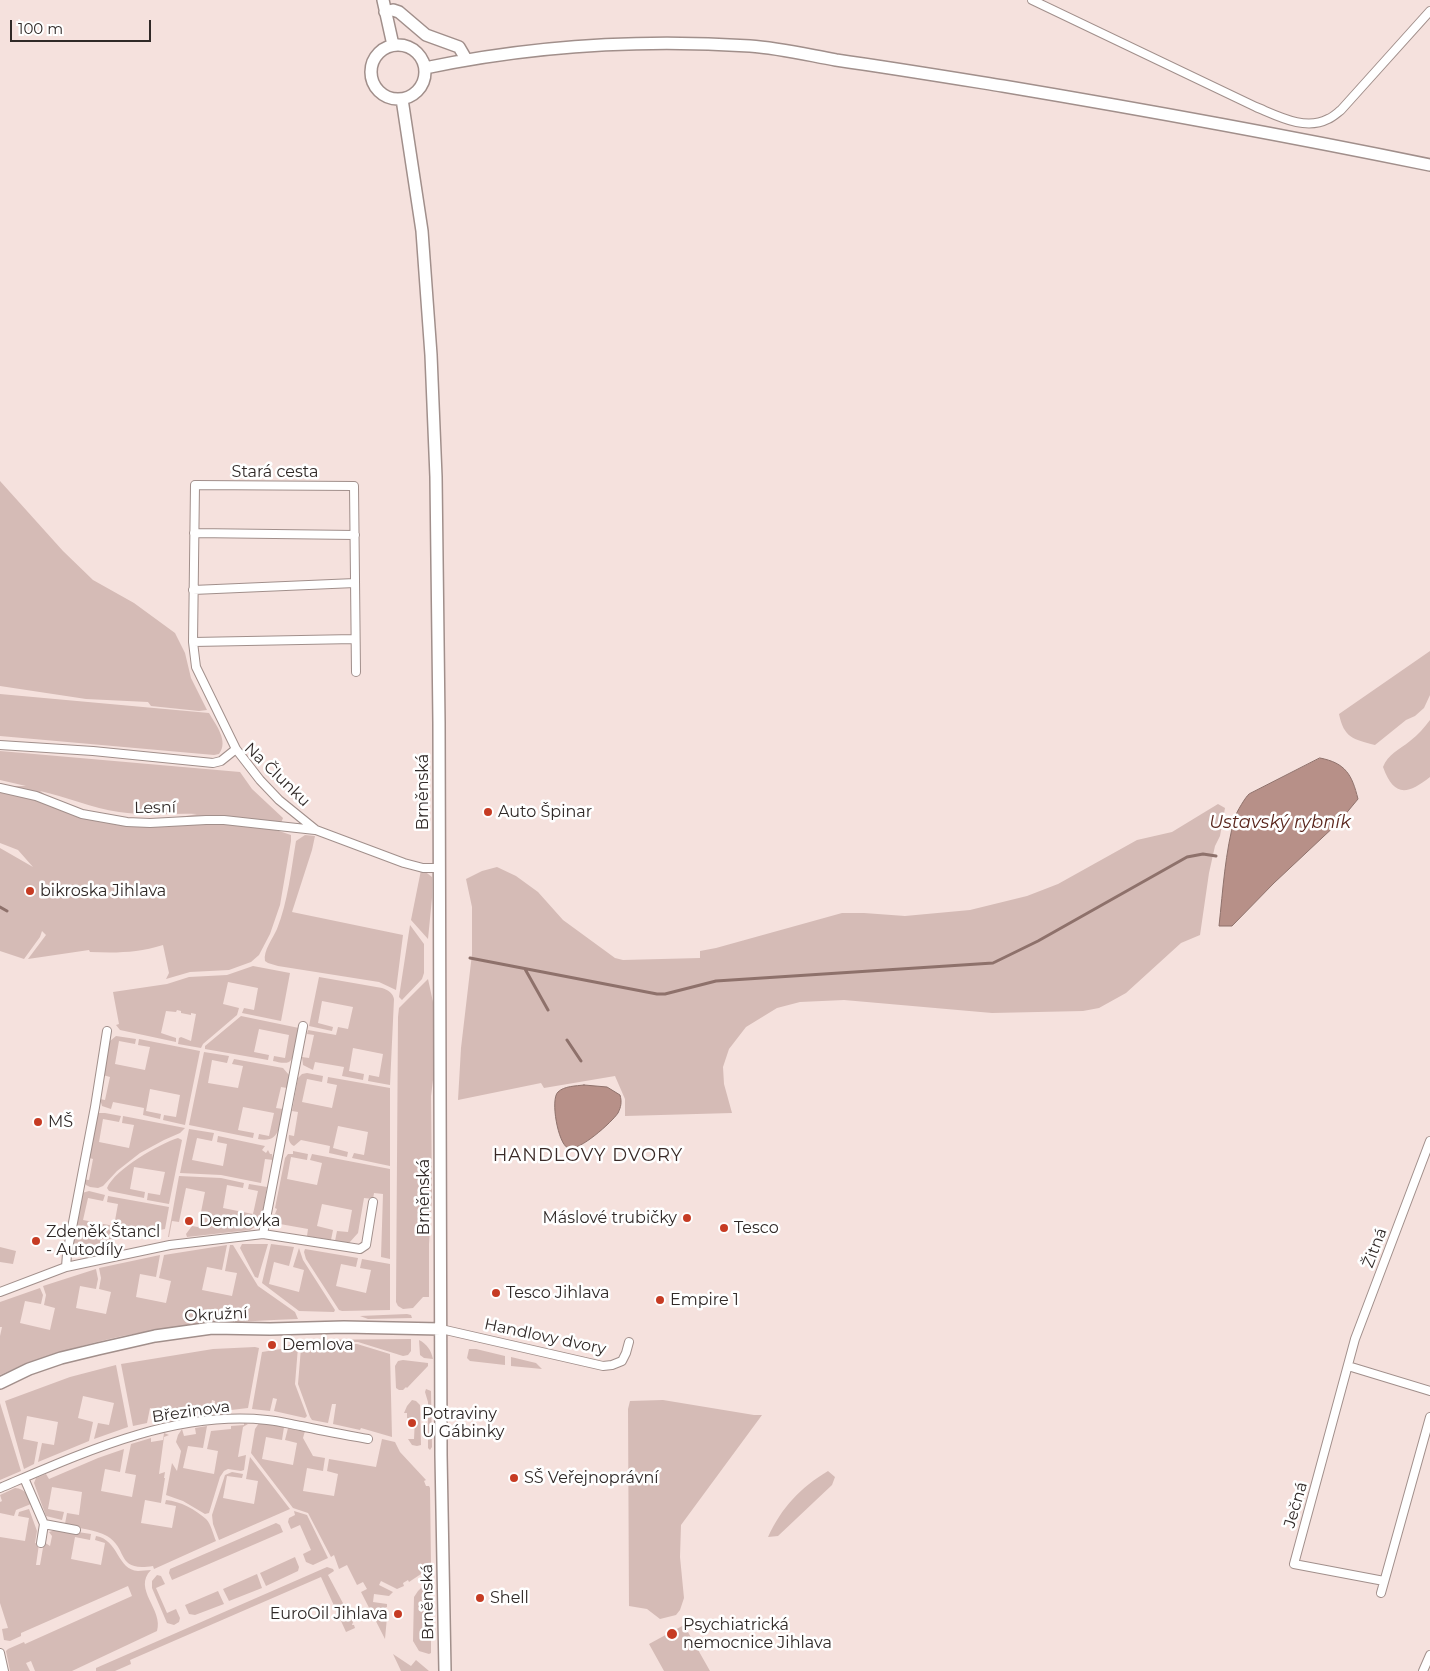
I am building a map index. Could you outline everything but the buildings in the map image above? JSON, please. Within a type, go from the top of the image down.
[{"type":"main road","points":[[383,0],[393,45]]},
{"type":"main road","points":[[385,12],[393,10],[399,12],[426,35],[459,47],[466,59]]},
{"type":"main road","points":[[393,45],[410,47],[417,52],[425,68],[420,88],[409,97],[402,99],[387,97],[375,87],[372,80],[371,65],[374,58],[386,47],[393,45]]},
{"type":"main road","points":[[425,68],[505,53],[611,45],[752,46],[1095,101],[1430,165]]},
{"type":"main road","name":"Brněnská","points":[[402,99],[422,231],[431,354],[436,478],[440,868],[441,1455],[445,1671]]},
{"type":"main road","name":"Okružní","points":[[0,1383],[29,1369],[98,1348],[155,1336],[212,1328],[270,1330],[344,1327],[441,1329]]},
{"type":"street","points":[[1032,0],[1256,108],[1287,120],[1313,123],[1329,119],[1342,110],[1430,10]]},
{"type":"street","name":"Stará cesta","points":[[236,749],[196,667],[193,642],[194,485],[354,486],[356,672]]},
{"type":"street","points":[[194,533],[354,536]]},
{"type":"street","points":[[193,590],[355,583]]},
{"type":"street","points":[[193,642],[355,640]]},
{"type":"street","name":"Na Člunku","points":[[0,745],[93,751],[213,763],[221,761],[236,749],[260,780],[279,800],[316,830],[404,863],[423,868],[440,868]]},
{"type":"street","name":"Lesní","points":[[0,788],[36,796],[82,814],[127,822],[224,820],[316,830]]},
{"type":"street","points":[[263,1234],[303,1026]]},
{"type":"street","points":[[66,1267],[66,1254],[91,1127],[107,1031]]},
{"type":"street","name":"Žitná","points":[[1348,1366],[1355,1339],[1430,1141]]},
{"type":"street","points":[[0,1292],[66,1267],[170,1245],[263,1234],[360,1249],[366,1245],[373,1202]]},
{"type":"street","name":"Handlovy dvory","points":[[441,1329],[603,1366],[622,1361],[629,1342]]},
{"type":"street","points":[[1348,1366],[1430,1391]]},
{"type":"street","name":"Ječná","points":[[1348,1366],[1294,1564],[1384,1582]]},
{"type":"street","points":[[1382,1594],[1430,1417]]},
{"type":"street","name":"Březinova","points":[[0,1488],[129,1436],[209,1421],[229,1419],[268,1420],[368,1439]]},
{"type":"street","points":[[24,1478],[44,1524],[41,1542]]},
{"type":"street","points":[[44,1524],[76,1530]]},
{"type":"street","points":[[0,1653],[4,1671]]},
{"type":"street","points":[[1423,1671],[1430,1655]]},
{"type":"shaded area","points":[[0,481],[63,551],[93,580],[134,603],[175,633],[185,653],[191,678],[207,710],[199,711],[151,706],[148,702],[86,699],[0,686]]},
{"type":"shaded area","points":[[1430,651],[1430,695],[1424,708],[1375,745],[1355,739],[1347,733],[1339,714]]},
{"type":"shaded area","points":[[0,694],[209,713],[222,738],[222,749],[219,754],[214,755],[0,736]]},
{"type":"shaded area","points":[[1430,720],[1430,777],[1408,790],[1397,788],[1387,777],[1383,767],[1394,753],[1416,736]]},
{"type":"shaded area","points":[[0,751],[240,772],[252,789],[283,818],[281,823],[223,816],[241,823],[267,827],[291,835],[280,905],[270,934],[259,955],[251,962],[229,970],[190,972],[166,979],[169,973],[163,945],[136,951],[90,952],[89,950],[28,959],[46,935],[42,931],[40,937],[24,959],[0,951],[0,848],[33,867],[18,850],[0,843],[0,786],[26,786],[0,780]],"holes":[[[40,791],[119,812],[197,814],[137,820],[116,818],[95,815],[76,809],[57,802]]]},
{"type":"shaded area","points":[[1218,804],[1225,808],[1220,836],[1215,846],[1209,873],[1200,935],[1181,943],[1126,993],[1099,1008],[1083,1011],[992,1013],[844,1000],[800,1002],[777,1008],[746,1027],[729,1049],[723,1067],[724,1084],[732,1113],[625,1116],[625,1099],[615,1076],[544,1088],[541,1083],[458,1100],[461,1048],[472,954],[472,907],[466,879],[482,871],[497,867],[516,876],[538,892],[563,920],[615,958],[623,960],[700,958],[700,951],[842,913],[905,916],[970,910],[1027,896],[1058,884],[1137,840],[1172,832]]},
{"type":"shaded area","points":[[305,835],[315,836],[292,912],[403,935],[396,990],[379,982],[278,966],[265,961],[267,949],[277,929],[284,908],[296,841]]},
{"type":"shaded area","points":[[421,870],[432,877],[428,939],[411,920]]},
{"type":"shaded area","points":[[410,925],[424,944],[424,973],[422,979],[402,1000],[399,997]]},
{"type":"shaded area","points":[[253,966],[290,973],[281,1021],[242,1013],[244,1008],[254,1010],[258,988],[228,982],[223,1004],[239,1008],[237,1015],[203,1044],[201,1048],[178,1044],[181,1037],[191,1041],[196,1014],[181,1013],[181,1011],[177,1010],[176,1012],[166,1011],[161,1033],[176,1038],[176,1042],[120,1030],[116,1025],[119,1024],[113,992],[167,984],[189,977],[227,975]]},
{"type":"shaded area","points":[[319,977],[382,988],[393,995],[390,1085],[368,1081],[369,1075],[379,1077],[383,1054],[353,1048],[349,1071],[364,1074],[363,1080],[342,1076],[344,1067],[315,1062],[313,1070],[303,1065],[302,1057],[309,1058],[314,1035],[307,1034],[308,1030],[336,1035],[338,1027],[348,1029],[353,1007],[322,1001],[318,1023],[333,1027],[332,1031],[309,1026]]},
{"type":"shaded area","points":[[428,979],[433,1002],[434,1072],[431,1096],[432,1197],[429,1244],[429,1297],[423,1297],[413,1308],[403,1309],[396,1302],[398,1017],[399,1008]]},
{"type":"shaded area","points":[[241,1016],[299,1028],[291,1060],[285,1063],[273,1061],[274,1056],[285,1058],[289,1035],[259,1029],[254,1052],[269,1055],[268,1060],[205,1049],[205,1046]]},
{"type":"shaded area","points":[[116,1036],[136,1039],[135,1044],[119,1041],[115,1064],[145,1070],[150,1047],[138,1045],[139,1039],[200,1051],[185,1125],[163,1120],[164,1115],[176,1117],[180,1095],[150,1089],[146,1111],[161,1114],[160,1119],[143,1115],[144,1108],[113,1102],[111,1109],[102,1106],[100,1099],[105,1100],[110,1077],[103,1075],[110,1041]]},
{"type":"shaded area","points":[[204,1052],[229,1056],[227,1063],[212,1060],[208,1083],[238,1088],[243,1066],[232,1064],[234,1059],[283,1068],[289,1075],[287,1088],[281,1087],[276,1108],[283,1109],[280,1127],[275,1136],[271,1139],[258,1139],[259,1134],[269,1136],[274,1113],[243,1107],[238,1130],[254,1133],[253,1138],[189,1125]]},
{"type":"shaded area","points":[[302,1074],[323,1076],[322,1082],[307,1079],[302,1102],[332,1108],[337,1085],[327,1083],[328,1077],[390,1088],[390,1166],[352,1158],[354,1153],[364,1155],[368,1132],[338,1126],[333,1148],[348,1152],[347,1157],[329,1153],[330,1146],[301,1140],[294,1146],[291,1144],[289,1135],[294,1136],[298,1112],[292,1111],[298,1078]]},
{"type":"shaded area","points":[[97,1114],[121,1116],[119,1122],[103,1119],[99,1142],[129,1148],[134,1125],[122,1123],[123,1116],[185,1128],[180,1133],[140,1153],[117,1171],[103,1186],[98,1188],[90,1187],[82,1179],[89,1180],[93,1159],[86,1157]]},
{"type":"shaded area","points":[[189,1129],[214,1133],[212,1141],[197,1138],[192,1160],[223,1166],[227,1144],[217,1142],[218,1136],[265,1146],[262,1150],[266,1153],[268,1150],[272,1154],[273,1160],[265,1159],[261,1183],[221,1175],[180,1173]]},
{"type":"shaded area","points":[[178,1138],[182,1140],[169,1204],[147,1200],[148,1193],[160,1195],[165,1172],[134,1167],[130,1189],[145,1192],[144,1198],[109,1191],[107,1188],[112,1181],[128,1165],[149,1151]]},
{"type":"shaded area","points":[[293,1151],[308,1154],[307,1160],[291,1157],[287,1179],[317,1185],[322,1163],[310,1160],[312,1154],[390,1169],[390,1259],[381,1257],[383,1194],[374,1193],[373,1199],[364,1198],[358,1233],[349,1243],[335,1241],[337,1231],[348,1232],[352,1210],[322,1204],[317,1226],[333,1230],[331,1240],[307,1236],[308,1229],[280,1224],[278,1227],[273,1215],[277,1209],[275,1208],[285,1158],[288,1154],[293,1154]]},
{"type":"shaded area","points":[[179,1176],[221,1178],[244,1183],[243,1188],[227,1185],[223,1208],[253,1214],[258,1191],[248,1189],[249,1184],[267,1187],[263,1212],[259,1222],[250,1230],[187,1237],[186,1234],[192,1226],[198,1227],[205,1192],[186,1188],[179,1222],[172,1221],[168,1237]]},
{"type":"shaded area","points":[[89,1191],[105,1195],[103,1201],[88,1198],[83,1220],[114,1226],[118,1204],[107,1202],[108,1196],[169,1207],[165,1229],[115,1239],[68,1252],[82,1193]]},
{"type":"shaded area","points":[[242,1244],[268,1244],[258,1278],[255,1277],[240,1248]]},
{"type":"shaded area","points":[[271,1244],[294,1247],[289,1266],[274,1262],[269,1284],[299,1292],[304,1270],[293,1267],[299,1248],[303,1260],[335,1310],[334,1312],[299,1311],[262,1283]]},
{"type":"shaded area","points":[[227,1245],[222,1270],[207,1267],[202,1290],[232,1296],[237,1273],[225,1271],[230,1245],[233,1245],[258,1286],[295,1312],[298,1319],[194,1325],[137,1333],[80,1346],[25,1364],[0,1375],[0,1336],[2,1327],[0,1327],[0,1302],[40,1288],[43,1295],[41,1304],[25,1301],[20,1323],[50,1330],[55,1308],[44,1305],[46,1295],[43,1286],[96,1269],[98,1279],[96,1289],[80,1286],[76,1308],[106,1314],[111,1292],[99,1289],[101,1278],[99,1268],[160,1255],[156,1277],[140,1274],[136,1297],[166,1303],[171,1281],[159,1278],[164,1255]]},
{"type":"shaded area","points":[[0,1247],[16,1251],[13,1264],[0,1262]]},
{"type":"shaded area","points":[[305,1249],[358,1258],[356,1267],[341,1264],[336,1286],[366,1293],[371,1270],[360,1268],[362,1259],[390,1264],[390,1310],[339,1310],[306,1259]]},
{"type":"shaded area","points":[[411,1315],[412,1318],[368,1319],[360,1316]]},
{"type":"shaded area","points":[[411,1339],[411,1351],[408,1355],[403,1356],[358,1342],[302,1341],[302,1340]]},
{"type":"shaded area","points":[[419,1340],[428,1348],[433,1359],[424,1358],[420,1355]]},
{"type":"shaded area","points":[[357,1344],[390,1354],[392,1437],[361,1428],[360,1430],[333,1424],[336,1404],[332,1404],[328,1423],[312,1420],[310,1417],[298,1384],[301,1348],[305,1345]]},
{"type":"shaded area","points":[[289,1345],[296,1345],[298,1347],[295,1384],[307,1416],[305,1418],[274,1411],[277,1399],[273,1398],[270,1411],[252,1409],[262,1352],[281,1349]]},
{"type":"shaded area","points":[[259,1348],[248,1408],[214,1412],[215,1401],[212,1400],[210,1412],[152,1422],[154,1409],[150,1408],[147,1423],[133,1426],[121,1364],[213,1349]]},
{"type":"shaded area","points":[[469,1349],[505,1356],[505,1365],[470,1361],[467,1358]]},
{"type":"shaded area","points":[[511,1357],[536,1363],[542,1369],[511,1366]]},
{"type":"shaded area","points":[[398,1361],[428,1363],[428,1366],[407,1388],[399,1390],[396,1388],[395,1366]]},
{"type":"shaded area","points":[[116,1365],[128,1427],[94,1439],[98,1423],[109,1425],[114,1403],[83,1396],[78,1418],[93,1422],[89,1441],[38,1462],[42,1443],[54,1445],[58,1422],[27,1416],[23,1439],[38,1442],[34,1464],[24,1469],[5,1401],[70,1377]]},
{"type":"shaded area","points":[[426,1389],[431,1391],[432,1447],[430,1450],[428,1448],[428,1402]]},
{"type":"shaded area","points":[[412,1400],[420,1405],[421,1445],[417,1446],[412,1445],[408,1439],[414,1439],[415,1418],[407,1418],[407,1413],[404,1413]]},
{"type":"shaded area","points":[[663,1400],[762,1415],[681,1525],[680,1557],[684,1598],[676,1615],[660,1619],[647,1609],[629,1606],[628,1409],[630,1401]]},
{"type":"shaded area","points":[[0,1403],[21,1471],[0,1480]]},
{"type":"shaded area","points":[[244,1423],[248,1424],[243,1427],[238,1457],[246,1455],[244,1470],[228,1469],[224,1471],[220,1477],[209,1513],[205,1514],[183,1501],[166,1495],[172,1463],[177,1471],[181,1451],[176,1442],[182,1429],[184,1436],[196,1434],[195,1428],[207,1426],[203,1448],[188,1446],[183,1468],[214,1474],[218,1451],[207,1449],[211,1431],[231,1429],[231,1426],[244,1425]]},
{"type":"shaded area","points":[[259,1423],[284,1427],[282,1440],[266,1437],[262,1459],[293,1465],[297,1443],[285,1440],[288,1428],[305,1431],[303,1438],[313,1456],[325,1458],[323,1471],[307,1468],[303,1491],[334,1496],[338,1474],[327,1471],[329,1459],[376,1467],[382,1439],[395,1442],[400,1452],[426,1480],[424,1481],[426,1486],[430,1488],[431,1563],[421,1574],[409,1582],[408,1580],[403,1583],[404,1586],[397,1589],[381,1581],[379,1585],[393,1592],[389,1596],[374,1594],[373,1602],[387,1604],[387,1607],[384,1608],[384,1617],[387,1617],[385,1639],[361,1592],[367,1589],[363,1582],[357,1585],[347,1565],[339,1569],[334,1555],[331,1557],[308,1513],[293,1508],[251,1453],[255,1429]]},
{"type":"shaded area","points":[[164,1433],[169,1435],[164,1437],[159,1474],[165,1472],[161,1503],[145,1500],[141,1523],[172,1528],[176,1506],[165,1504],[166,1500],[177,1502],[188,1506],[206,1519],[211,1526],[216,1541],[154,1569],[153,1566],[133,1566],[124,1558],[114,1541],[107,1536],[65,1524],[67,1513],[79,1515],[82,1492],[52,1487],[48,1509],[64,1512],[62,1520],[46,1516],[34,1483],[36,1478],[46,1474],[49,1479],[124,1449],[120,1472],[105,1469],[101,1491],[132,1497],[136,1475],[125,1473],[131,1444],[151,1438],[151,1442],[163,1440]]},
{"type":"shaded area","points":[[250,1457],[290,1509],[219,1540],[212,1515],[225,1475],[232,1472],[243,1474],[242,1478],[227,1476],[223,1498],[254,1504],[258,1481],[246,1479]]},
{"type":"shaded area","points":[[828,1471],[835,1477],[832,1485],[778,1536],[768,1537],[779,1516],[800,1491]]},
{"type":"shaded area","points":[[15,1488],[26,1493],[31,1504],[16,1510],[14,1516],[0,1513],[0,1502],[2,1501],[0,1495]]},
{"type":"shaded area","points":[[29,1509],[37,1531],[35,1543],[39,1544],[36,1565],[40,1565],[44,1542],[50,1546],[52,1536],[49,1532],[58,1529],[91,1534],[90,1540],[75,1537],[71,1559],[101,1565],[105,1543],[95,1540],[96,1536],[109,1543],[126,1566],[138,1571],[151,1570],[146,1577],[145,1585],[156,1615],[157,1631],[72,1671],[35,1671],[31,1661],[26,1663],[30,1671],[10,1671],[6,1651],[8,1649],[24,1642],[25,1644],[132,1596],[128,1586],[21,1633],[21,1636],[10,1641],[4,1640],[2,1629],[8,1628],[0,1603],[0,1537],[25,1541],[29,1518],[18,1516],[19,1512]]},
{"type":"shaded area","points":[[294,1511],[307,1515],[328,1558],[313,1565],[306,1562],[303,1554],[311,1550],[300,1525],[291,1529],[288,1522],[289,1518],[295,1515]]},
{"type":"shaded area","points":[[276,1523],[280,1525],[283,1532],[172,1580],[169,1573],[170,1569]]},
{"type":"shaded area","points":[[295,1557],[299,1567],[298,1571],[266,1586],[260,1573]]},
{"type":"shaded area","points":[[327,1567],[334,1571],[328,1575],[355,1628],[346,1632],[321,1577],[130,1660],[131,1664],[115,1671],[96,1671],[96,1668]]},
{"type":"shaded area","points":[[257,1574],[262,1588],[229,1601],[223,1589]]},
{"type":"shaded area","points":[[157,1575],[161,1576],[165,1584],[156,1588],[167,1613],[176,1609],[180,1618],[179,1622],[174,1625],[167,1623],[152,1588],[152,1581]]},
{"type":"shaded area","points":[[425,1584],[431,1584],[431,1653],[429,1654],[419,1651],[413,1641],[414,1597]]},
{"type":"shaded area","points":[[218,1591],[224,1604],[195,1615],[189,1614],[185,1605]]},
{"type":"shaded area","points":[[684,1625],[710,1671],[664,1671],[649,1644]]},
{"type":"shaded area","points":[[393,1654],[411,1666],[416,1660],[429,1671],[401,1671]]},
{"type":"water","name":"Ustavský rybník","points":[[1320,758],[1336,763],[1346,771],[1353,783],[1358,799],[1339,822],[1274,883],[1232,926],[1219,926],[1229,844],[1235,817],[1241,805],[1249,794]]},
{"type":"water","points":[[584,1085],[607,1087],[620,1095],[620,1107],[615,1117],[595,1135],[580,1145],[568,1148],[564,1145],[558,1130],[555,1112],[556,1096],[563,1089]]},
{"type":"waterway","points":[[470,958],[657,994],[665,994],[716,981],[993,963],[1038,941],[1187,857],[1203,854],[1216,856]]},
{"type":"waterway","points":[[0,907],[7,911]]},
{"type":"waterway","points":[[525,969],[548,1010]]},
{"type":"waterway","points":[[567,1040],[581,1061]]},
{"type":"place","name":"Auto Špinar","points":[[488,812]]},
{"type":"place","name":"bikroska Jihlava","points":[[30,891]]},
{"type":"place","name":"MŠ","points":[[38,1122]]},
{"type":"place","name":"Máslové trubičky","points":[[687,1218]]},
{"type":"place","name":"Demlovka","points":[[189,1221]]},
{"type":"place","name":"Tesco","points":[[724,1228]]},
{"type":"place","name":"Zdeněk Štancl - Autodíly","points":[[36,1241]]},
{"type":"place","name":"Tesco Jihlava","points":[[496,1293]]},
{"type":"place","name":"Empire 1","points":[[660,1300]]},
{"type":"place","name":"Demlova","points":[[272,1345]]},
{"type":"place","name":"Potraviny U Gábinky","points":[[412,1423]]},
{"type":"place","name":"SŠ Veřejnoprávní","points":[[514,1478]]},
{"type":"place","name":"Shell","points":[[480,1598]]},
{"type":"place","name":"EuroOil Jihlava","points":[[398,1614]]},
{"type":"place","name":"Psychiatrická nemocnice Jihlava","points":[[672,1634]]},
{"type":"district","name":"HANDLOVY DVORY","points":[[588,1156]]}]
